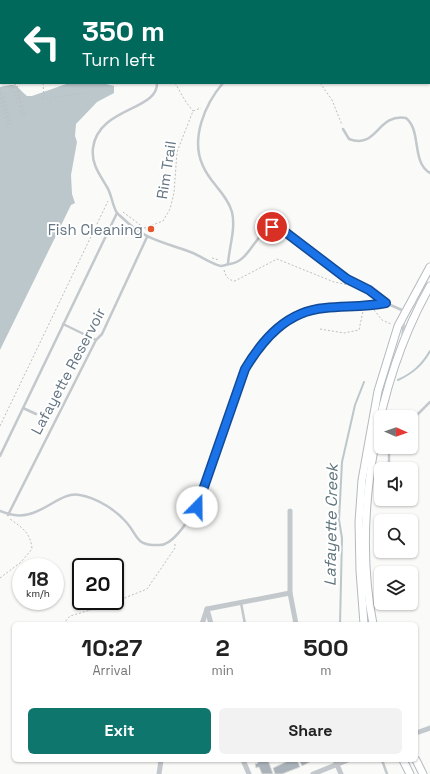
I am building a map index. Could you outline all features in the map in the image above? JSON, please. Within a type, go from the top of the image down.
[{"type":"main road","points":[[364,622],[360,571],[359,522],[362,480],[378,391],[398,326],[430,267]]},
{"type":"main road","points":[[373,622],[366,571],[366,520],[370,480],[382,410],[408,328],[428,289]]},
{"type":"main road","points":[[404,762],[410,774]]},
{"type":"main road","points":[[417,762],[423,774]]},
{"type":"street","points":[[290,511],[290,592],[296,622]]},
{"type":"street","points":[[207,609],[290,592]]},
{"type":"street","points":[[203,622],[207,609]]},
{"type":"street","points":[[207,609],[210,622]]},
{"type":"street","points":[[418,732],[430,728]]},
{"type":"street","points":[[159,774],[161,762]]},
{"type":"street","points":[[244,762],[248,774]]},
{"type":"street","points":[[313,774],[336,762],[341,774]]},
{"type":"lane","points":[[157,84],[155,93],[148,100],[109,120],[96,139],[93,157],[96,168],[111,195],[117,213],[147,238],[178,247],[222,266],[235,264],[241,260],[265,232],[272,227],[280,228],[347,279],[369,290],[386,303],[405,311]]},
{"type":"lane","points":[[222,84],[206,107],[200,128],[199,155],[203,166],[228,202],[232,213],[234,223],[228,250],[228,264]]},
{"type":"lane","points":[[343,129],[349,139],[363,142],[370,138],[384,123],[396,118],[406,118],[412,126],[424,169],[430,174]]},
{"type":"lane","points":[[0,456],[117,213]]},
{"type":"lane","name":"Lafayette Reservoir","points":[[7,515],[96,340],[102,334],[147,238]]},
{"type":"lane","points":[[402,346],[405,311],[428,289]]},
{"type":"lane","points":[[0,511],[7,515],[31,514],[41,511],[62,498],[79,494],[96,500],[116,513],[128,523],[136,538],[143,544],[162,545],[176,534],[197,507],[245,369],[256,351],[281,324],[291,319],[323,308],[372,306],[386,303]]},
{"type":"lane","points":[[63,324],[96,340]]},
{"type":"lane","points":[[418,414],[430,402]]},
{"type":"lane","points":[[23,408],[36,414]]},
{"type":"lane","points":[[241,602],[245,622]]},
{"type":"lane","points":[[383,762],[387,774]]},
{"type":"path","points":[[15,84],[23,114]]},
{"type":"path","points":[[43,84],[43,99],[85,93]]},
{"type":"path","points":[[176,84],[193,111],[206,107]]},
{"type":"path","points":[[321,84],[332,100],[343,129]]},
{"type":"path","points":[[12,88],[20,86]]},
{"type":"path","points":[[0,88],[9,124]]},
{"type":"path","points":[[0,91],[4,90]]},
{"type":"path","points":[[13,92],[21,90]]},
{"type":"path","points":[[0,95],[5,94]]},
{"type":"path","points":[[14,96],[22,94]]},
{"type":"path","points":[[0,99],[6,97]]},
{"type":"path","points":[[15,99],[23,98]]},
{"type":"path","points":[[0,103],[7,101]]},
{"type":"path","points":[[16,103],[24,101]]},
{"type":"path","points":[[1,107],[8,105]]},
{"type":"path","points":[[18,107],[25,105]]},
{"type":"path","points":[[2,110],[9,109]]},
{"type":"path","points":[[19,111],[26,109]]},
{"type":"path","name":"Rim Trail","points":[[140,233],[144,228],[162,221],[170,209],[174,192],[177,152],[193,111]]},
{"type":"path","points":[[3,114],[10,112]]},
{"type":"path","points":[[20,115],[27,113]]},
{"type":"path","points":[[4,118],[11,116]]},
{"type":"path","points":[[5,122],[12,120]]},
{"type":"path","points":[[6,125],[13,124]]},
{"type":"path","points":[[0,426],[111,195]]},
{"type":"path","points":[[119,210],[151,233]]},
{"type":"path","points":[[212,258],[219,260],[226,277],[235,281],[277,258],[334,282],[349,285]]},
{"type":"path","points":[[320,330],[344,333],[359,330],[364,306]]},
{"type":"path","points":[[372,306],[382,320],[398,326]]},
{"type":"path","points":[[0,578],[21,562],[32,549],[31,538],[23,528],[7,515]]},
{"type":"path","points":[[66,622],[70,616],[107,605],[147,589],[175,548],[176,534]]},
{"type":"shaded area","points":[[66,84],[106,84],[114,86],[114,93],[97,102],[76,124],[75,136],[77,142],[71,175],[72,194],[75,203],[71,205],[0,350],[0,87],[14,85],[27,96],[32,96]]},
{"type":"building","points":[[269,762],[273,774],[262,774],[259,767],[256,768],[255,764]]},
{"type":"building","points":[[286,762],[298,762],[300,767],[282,774],[275,774],[273,768]]},
{"type":"building","points":[[300,762],[310,762],[302,766]]},
{"type":"waterway","name":"Lafayette Creek","points":[[398,380],[417,368],[430,351]]},
{"type":"waterway","name":"Lafayette Creek","points":[[340,622],[342,538],[339,520],[342,462],[355,405],[364,382]]},
{"type":"place","name":"Fish Cleaning","points":[[151,229]]},
{"type":"route","points":[[197,507],[206,485],[245,369],[256,351],[274,331],[281,324],[291,319],[323,308],[351,308],[386,303],[369,290],[347,279],[280,228],[272,227]]}]
